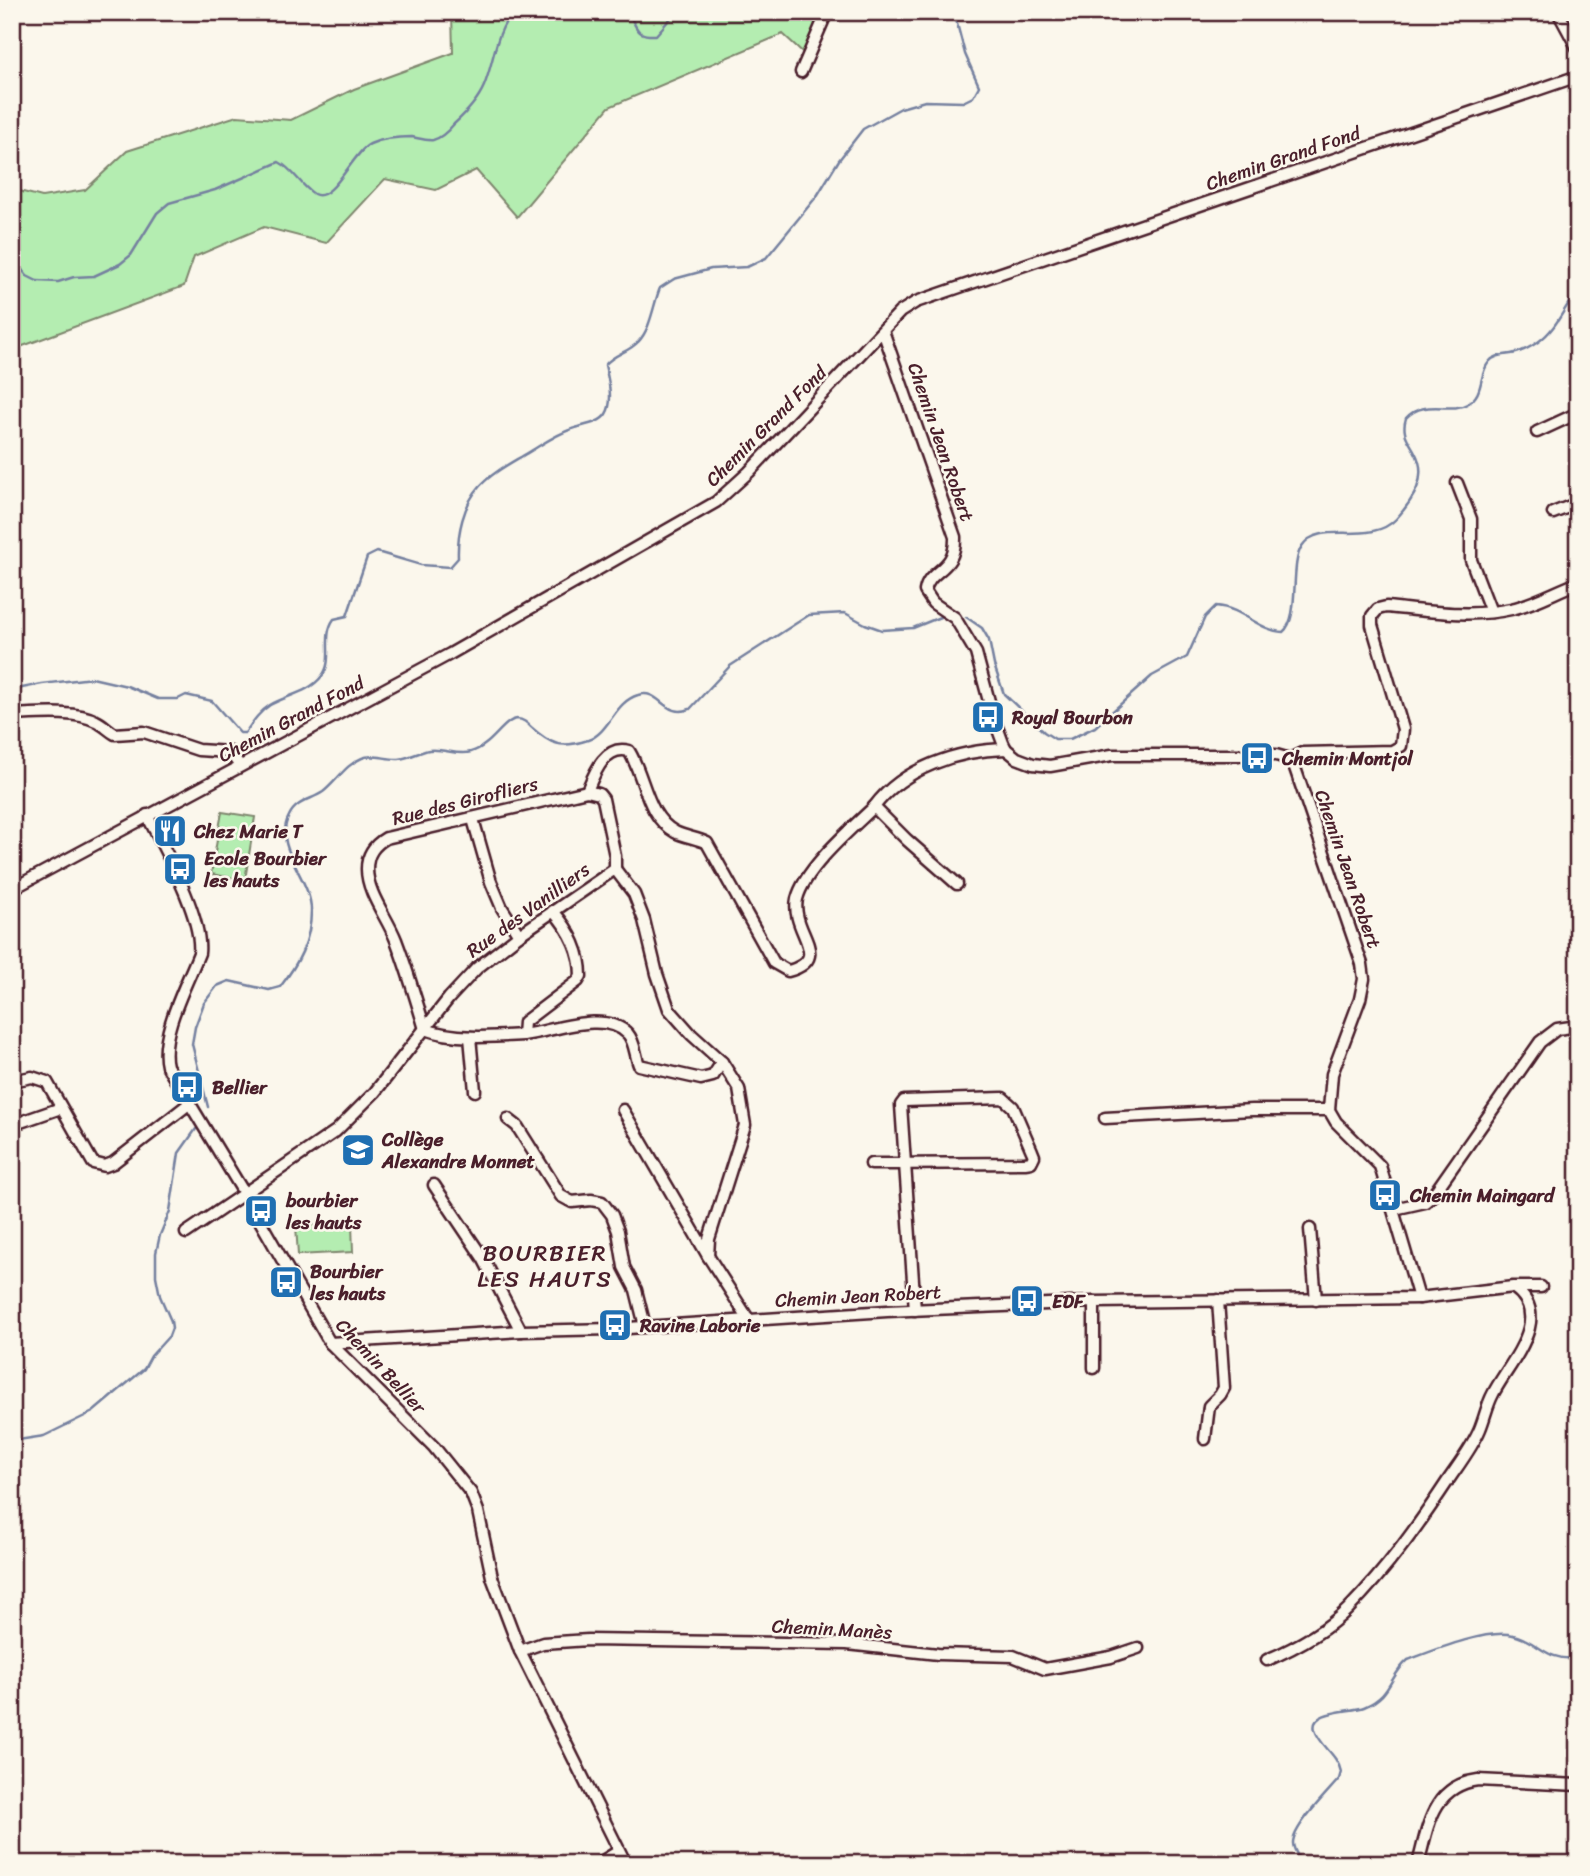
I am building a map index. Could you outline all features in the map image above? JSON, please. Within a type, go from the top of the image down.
[{"type":"street","points":[[802,72],[827,12]]},
{"type":"street","points":[[1558,12],[1578,49]]},
{"type":"street","name":"Chemin Grand Fond","points":[[12,889],[540,603],[716,502],[749,472],[907,307],[936,294],[1578,76]]},
{"type":"street","name":"Chemin Jean Robert","points":[[883,331],[955,537],[953,556],[930,581],[925,591],[933,603],[955,618],[976,653],[993,716],[1006,749]]},
{"type":"street","points":[[1537,432],[1578,413]]},
{"type":"street","points":[[1457,483],[1471,519],[1471,560],[1491,612]]},
{"type":"street","points":[[1553,513],[1578,503]]},
{"type":"street","points":[[615,869],[615,856],[603,799],[599,794],[587,791],[597,766],[608,755],[623,749],[629,751],[653,809],[662,823],[679,834],[707,842],[774,963],[788,971],[802,967],[810,957],[811,950],[798,922],[797,898],[809,876],[836,843],[899,780],[955,757],[1006,749],[1017,758],[1032,764],[1050,766],[1112,755],[1264,754],[1290,759],[1302,753],[1392,751],[1401,746],[1404,729],[1372,625],[1372,616],[1378,609],[1386,607],[1461,613],[1491,612],[1514,608],[1578,583]]},
{"type":"street","points":[[12,715],[73,715],[88,718],[99,722],[115,734],[144,732],[193,748],[230,752],[240,766]]},
{"type":"street","name":"Chemin Jean Robert","points":[[1290,759],[1296,768],[1362,964],[1364,979],[1360,999],[1332,1074],[1329,1110]]},
{"type":"street","name":"Rue des Girofliers","points":[[425,1029],[408,971],[369,881],[369,854],[379,842],[387,838],[587,791]]},
{"type":"street","points":[[874,807],[957,884]]},
{"type":"street","name":"Chemin Bellier","points":[[148,815],[191,910],[200,943],[199,953],[166,1037],[163,1053],[167,1066],[330,1343],[434,1447],[471,1493],[478,1511],[492,1577],[520,1651],[626,1864]]},
{"type":"street","points":[[473,819],[494,890],[519,935]]},
{"type":"street","name":"Rue des Vanilliers","points":[[186,1233],[343,1124],[375,1092],[449,998],[477,968],[519,935],[615,869],[634,894],[669,1009],[692,1035],[722,1062],[739,1089],[745,1125],[709,1238],[708,1256]]},
{"type":"street","points":[[523,1035],[524,1022],[581,976],[571,935],[553,911]]},
{"type":"street","points":[[425,1029],[437,1034],[470,1037],[523,1035],[587,1023],[601,1023],[614,1025],[629,1035],[639,1065],[701,1079],[713,1076],[722,1062]]},
{"type":"street","points":[[1394,1209],[1425,1202],[1433,1195],[1540,1042],[1557,1029],[1578,1026]]},
{"type":"street","points":[[470,1037],[475,1091]]},
{"type":"street","points":[[12,1081],[24,1077],[47,1082],[93,1163],[105,1166],[113,1163],[190,1103]]},
{"type":"street","points":[[871,1164],[905,1165],[1026,1163],[1031,1162],[1034,1156],[1013,1107],[1003,1098],[904,1101],[901,1105],[905,1165],[915,1310]]},
{"type":"street","points":[[12,1125],[61,1108]]},
{"type":"street","points":[[623,1110],[708,1256],[750,1320]]},
{"type":"street","points":[[1105,1118],[1252,1110],[1329,1110],[1336,1122],[1380,1166],[1419,1298]]},
{"type":"street","points":[[508,1119],[517,1126],[561,1196],[572,1202],[596,1200],[608,1207],[618,1231],[624,1267],[636,1290],[645,1326]]},
{"type":"street","points":[[434,1185],[483,1258],[521,1331]]},
{"type":"street","points":[[1310,1229],[1316,1300]]},
{"type":"street","points":[[1267,1660],[1312,1638],[1346,1611],[1403,1548],[1466,1453],[1480,1429],[1494,1391],[1515,1362],[1528,1328],[1529,1306],[1524,1295],[1513,1287]]},
{"type":"street","name":"Chemin Jean Robert","points":[[330,1343],[915,1310],[1094,1302],[1419,1298],[1513,1287],[1541,1287]]},
{"type":"street","points":[[1205,1439],[1209,1406],[1223,1388],[1218,1300]]},
{"type":"street","points":[[1094,1302],[1094,1368]]},
{"type":"street","name":"Chemin Manès","points":[[520,1651],[543,1643],[588,1640],[847,1644],[938,1654],[999,1654],[1023,1659],[1045,1669],[1111,1657],[1138,1648]]},
{"type":"street","points":[[1418,1864],[1431,1815],[1450,1790],[1464,1783],[1478,1780],[1578,1785]]},
{"type":"street","points":[[598,1864],[620,1851]]},
{"type":"green space","points":[[452,12],[832,12],[811,60],[783,34],[609,107],[517,217],[476,170],[436,190],[385,179],[326,243],[264,227],[194,257],[184,286],[12,350],[12,189],[42,197],[85,190],[127,151],[237,116],[291,120],[354,89],[453,53]]},
{"type":"green space","points":[[222,812],[255,817],[245,880],[211,874]]},
{"type":"green space","points":[[352,1224],[353,1252],[298,1255],[296,1226]]},
{"type":"waterway","points":[[12,257],[27,276],[37,281],[58,282],[74,277],[94,276],[120,264],[131,255],[157,213],[169,203],[215,190],[279,162],[314,194],[328,192],[370,144],[396,138],[431,140],[450,129],[467,111],[484,86],[502,29],[513,12]]},
{"type":"waterway","points":[[627,12],[638,30],[649,35],[656,35],[676,12]]},
{"type":"waterway","points":[[12,694],[22,688],[92,678],[127,686],[158,699],[178,699],[186,695],[212,701],[240,733],[245,733],[259,714],[270,705],[317,682],[328,662],[330,626],[334,619],[347,616],[367,557],[377,552],[421,565],[450,567],[458,558],[460,530],[465,511],[485,481],[553,437],[595,422],[606,414],[610,397],[605,365],[642,337],[660,288],[674,279],[711,269],[747,267],[766,258],[817,196],[839,160],[863,129],[901,108],[925,101],[963,102],[973,97],[979,86],[965,54],[954,12]]},
{"type":"waterway","name":"Ravine Laborie","points":[[966,617],[982,628],[989,640],[1004,694],[1055,739],[1070,739],[1095,727],[1152,676],[1187,657],[1205,617],[1216,606],[1234,611],[1266,628],[1283,632],[1292,615],[1296,565],[1302,546],[1310,538],[1320,534],[1359,533],[1385,527],[1396,519],[1413,496],[1420,479],[1420,470],[1419,461],[1405,433],[1406,418],[1421,409],[1461,407],[1473,400],[1489,362],[1499,356],[1524,350],[1545,337],[1578,290]]},
{"type":"waterway","name":"Ravine Laborie","points":[[208,1107],[192,1044],[204,1003],[217,986],[229,981],[269,990],[280,987],[292,970],[306,942],[311,911],[306,887],[285,840],[285,828],[296,807],[323,792],[356,761],[371,756],[399,759],[429,750],[471,752],[485,744],[512,720],[517,719],[557,744],[579,743],[602,731],[623,704],[638,695],[652,696],[674,710],[690,709],[730,666],[809,615],[845,613],[882,630],[913,628],[945,615]]},
{"type":"waterway","name":"Ravine Laborie","points":[[12,1441],[44,1436],[93,1412],[144,1369],[151,1356],[169,1336],[171,1321],[160,1296],[156,1276],[156,1253],[170,1211],[179,1153],[196,1129]]},
{"type":"waterway","points":[[1302,1864],[1293,1846],[1295,1836],[1305,1819],[1339,1779],[1341,1772],[1315,1730],[1318,1719],[1325,1715],[1364,1707],[1373,1702],[1380,1697],[1408,1660],[1476,1637],[1513,1635],[1558,1657],[1578,1658]]},
{"type":"place","name":"Royal Bourbon","points":[[988,717]]},
{"type":"place","name":"Chemin Montjol","points":[[1257,758]]},
{"type":"place","name":"Chez Marie T","points":[[170,831]]},
{"type":"place","name":"Ecole Bourbier les hauts","points":[[180,869]]},
{"type":"place","name":"Bellier","points":[[187,1087]]},
{"type":"place","name":"Collège Alexandre Monnet","points":[[358,1150]]},
{"type":"place","name":"Chemin Maingard","points":[[1385,1195]]},
{"type":"place","name":"bourbier les hauts","points":[[261,1211]]},
{"type":"place","name":"Bourbier les hauts","points":[[286,1282]]},
{"type":"place","name":"EDF","points":[[1027,1301]]},
{"type":"place","name":"Ravine Laborie","points":[[615,1325]]},
{"type":"district","name":"BOURBIER LES HAUTS","points":[[545,1266]]}]
